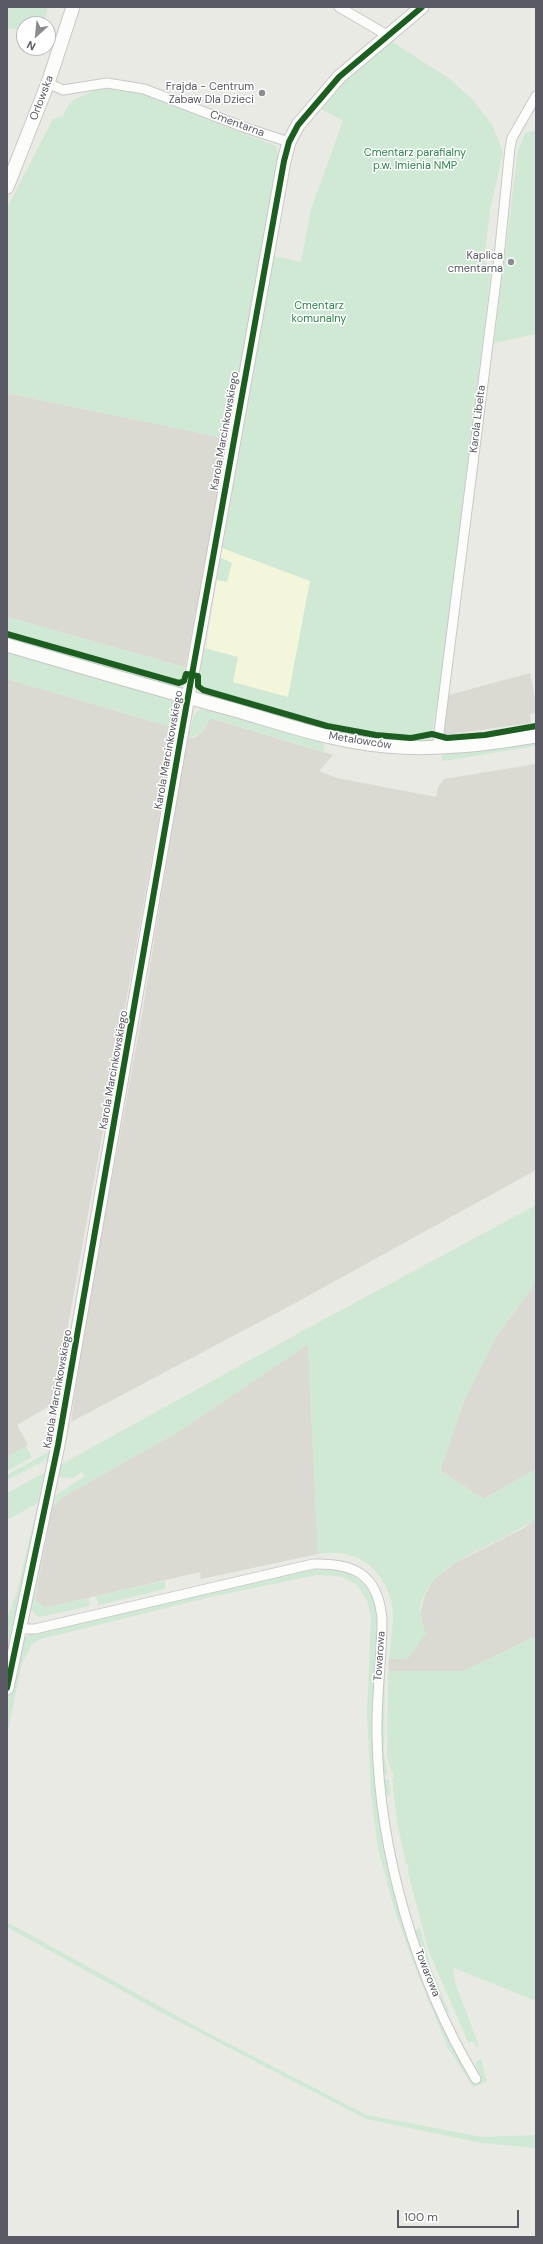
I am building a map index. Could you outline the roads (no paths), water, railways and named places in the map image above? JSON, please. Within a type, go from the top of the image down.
[{"type":"street","name":"Orłowska","points":[[7,186],[48,83],[73,7]]},
{"type":"street","points":[[339,7],[387,35]]},
{"type":"street","name":"Karola Marcinkowskiego","points":[[7,1688],[56,1457],[188,697],[272,225],[289,142],[303,118],[339,77],[422,7]]},
{"type":"street","name":"Cmentarna","points":[[48,83],[63,90],[107,83],[144,89],[246,128],[289,142]]},
{"type":"street","name":"Karola Libelta","points":[[437,748],[499,257],[510,148],[512,138],[536,96]]},
{"type":"street","name":"Metalowców","points":[[7,645],[333,738],[385,746],[437,748],[478,745],[536,736]]},
{"type":"street","name":"Towarowa","points":[[19,1629],[35,1628],[312,1564],[345,1566],[359,1572],[369,1581],[380,1600],[382,1619],[377,1738],[381,1793],[391,1855],[407,1918],[421,1959],[452,2032],[476,2079]]},
{"type":"railway","points":[[337,1288],[500,1197],[536,1182]]},
{"type":"railway","points":[[7,1484],[536,1190]]},
{"type":"place","name":"Frajda - Centrum Zabaw Dla Dzieci","points":[[262,93]]},
{"type":"place","name":"Kaplica cmentarna","points":[[511,262]]},
{"type":"park label","name":"Cmentarz parafialny p.w. Imienia NMP","points":[[415,159]]},
{"type":"park label","name":"Cmentarz komunalny","points":[[319,312]]}]
